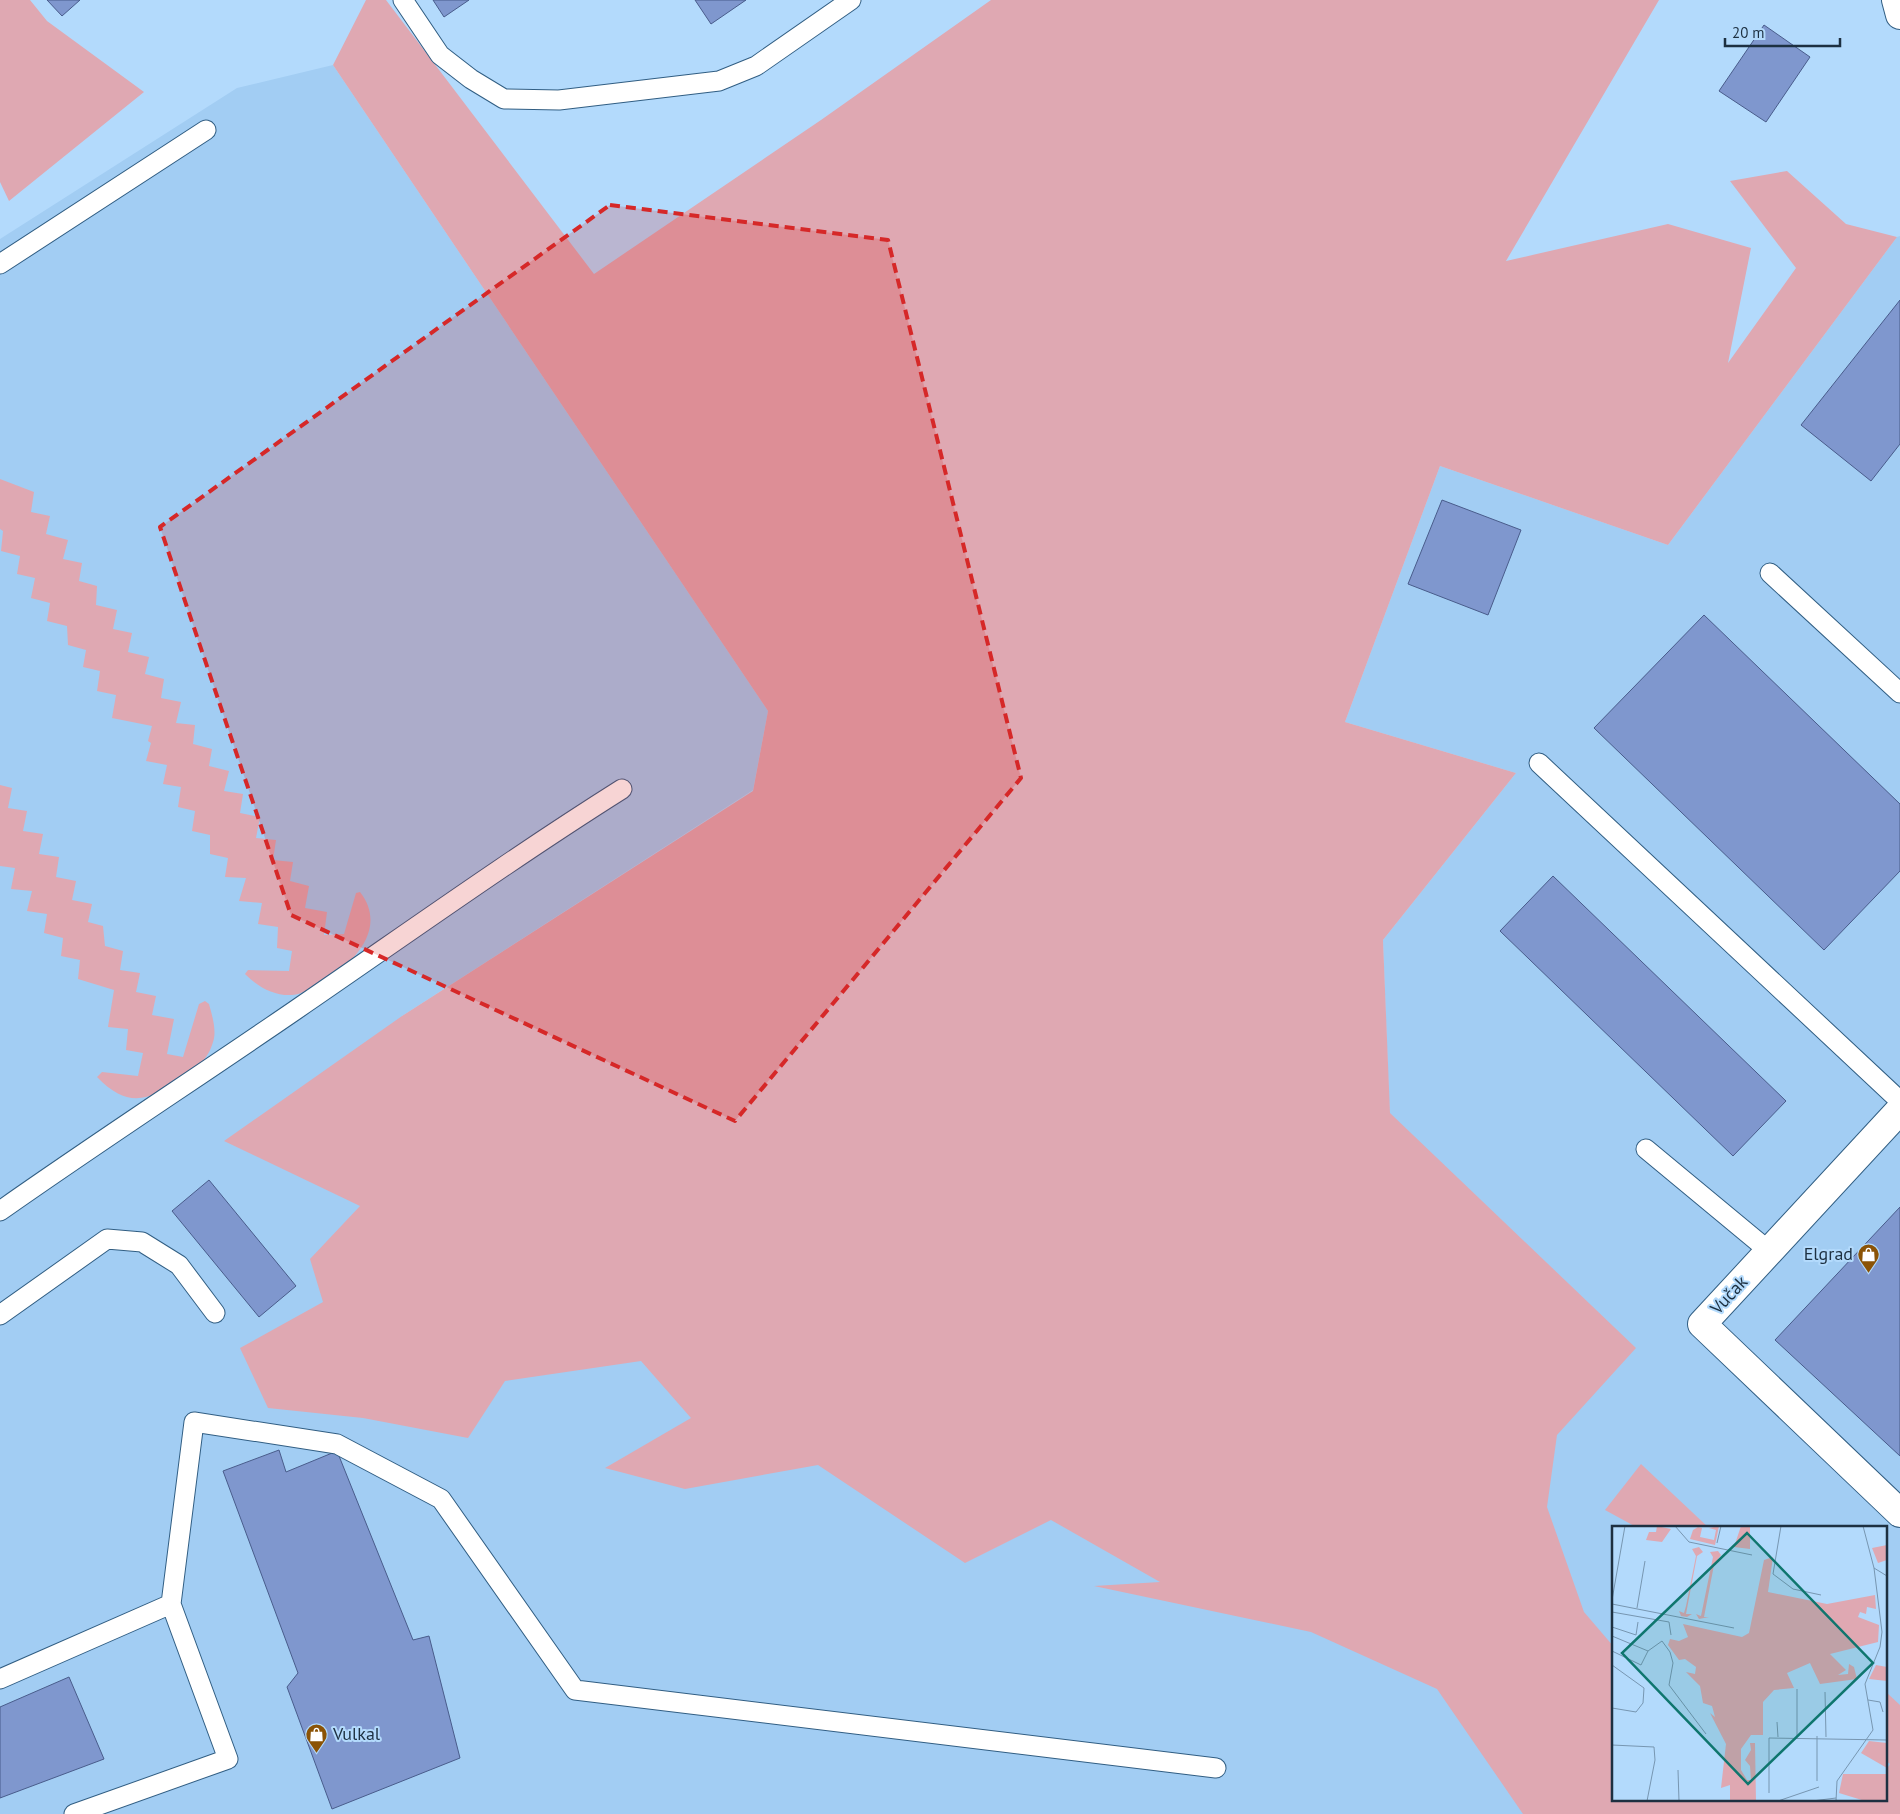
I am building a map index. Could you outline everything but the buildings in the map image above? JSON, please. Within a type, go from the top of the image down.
[{"type":"street","points":[[1896,0],[1900,15]]},
{"type":"street","name":"Vučak","points":[[1900,1110],[1702,1324],[1900,1514]]},
{"type":"lane","points":[[403,0],[440,55],[471,79],[504,99],[559,100],[719,81],[756,66],[852,0]]},
{"type":"lane","points":[[0,264],[206,130]]},
{"type":"lane","points":[[1770,573],[1900,693]]},
{"type":"lane","points":[[1539,763],[1900,1101]]},
{"type":"lane","points":[[0,1212],[107,1135],[258,1036],[527,850],[622,789]]},
{"type":"lane","points":[[1646,1149],[1769,1251]]},
{"type":"lane","points":[[0,1315],[107,1239],[142,1242],[179,1265],[215,1313]]},
{"type":"lane","points":[[74,1814],[228,1759],[171,1604],[194,1422],[337,1444],[441,1499],[575,1690],[1216,1768]]},
{"type":"lane","points":[[0,1679],[171,1604]]},
{"type":"highlighted area","points":[[610,205],[888,240],[1021,778],[735,1121],[291,915],[160,527]]},
{"type":"shaded area","points":[[0,0],[30,0],[47,21],[144,92],[9,201],[0,182]]},
{"type":"shaded area","points":[[366,0],[386,0],[594,274],[821,120],[991,0],[1659,0],[1506,261],[1668,224],[1751,248],[1728,363],[1796,268],[1730,181],[1787,171],[1846,224],[1897,237],[1668,545],[1440,466],[1345,722],[1516,773],[1383,940],[1390,1113],[1636,1348],[1557,1435],[1547,1507],[1584,1612],[1612,1645],[1612,1802],[1888,1802],[1888,1767],[1890,1764],[1888,1762],[1888,1694],[1900,1705],[1900,1814],[1523,1814],[1437,1689],[1311,1632],[1094,1586],[1160,1582],[1051,1520],[965,1563],[818,1465],[685,1489],[605,1468],[691,1418],[641,1361],[505,1381],[468,1438],[363,1418],[268,1408],[240,1348],[323,1302],[310,1259],[360,1206],[224,1141],[402,1016],[753,791],[768,711],[333,65]]},
{"type":"shaded area","points":[[333,65],[768,711],[753,790],[402,1016],[1393,1205],[1383,940],[1516,773],[1345,722],[1440,466],[1668,545],[1897,237],[1900,236],[1900,1814],[0,1814],[0,239],[237,88]]},
{"type":"shaded area","points":[[0,479],[34,492],[31,512],[50,516],[46,534],[68,540],[63,559],[82,563],[79,581],[97,586],[96,605],[117,610],[113,629],[132,633],[128,652],[149,657],[145,674],[164,679],[161,698],[181,702],[176,723],[195,725],[193,744],[212,749],[209,766],[229,771],[224,791],[243,794],[240,813],[260,817],[256,838],[276,840],[273,860],[293,862],[290,881],[309,886],[305,908],[327,912],[324,935],[344,934],[356,893],[360,892],[368,906],[370,919],[369,933],[363,945],[354,956],[332,976],[303,992],[285,995],[267,990],[245,974],[248,970],[289,971],[292,951],[277,948],[278,927],[258,924],[262,903],[239,901],[246,878],[225,877],[228,858],[210,854],[210,835],[192,831],[195,811],[178,807],[181,787],[163,784],[167,765],[146,761],[151,743],[148,741],[152,726],[112,718],[116,695],[97,691],[100,671],[83,667],[86,650],[68,645],[67,626],[47,621],[50,603],[31,598],[35,578],[17,574],[20,556],[1,551],[3,531],[0,529]]},
{"type":"shaded area","points":[[0,785],[12,788],[8,808],[27,811],[23,831],[43,834],[39,854],[59,857],[56,877],[76,881],[72,900],[92,904],[88,922],[103,926],[105,946],[123,951],[120,970],[140,973],[136,992],[156,996],[152,1015],[174,1019],[167,1054],[183,1057],[199,1004],[205,1001],[209,1004],[214,1023],[214,1038],[208,1054],[192,1071],[159,1092],[139,1098],[129,1097],[119,1094],[97,1077],[102,1072],[138,1076],[143,1053],[126,1050],[128,1029],[108,1027],[114,990],[78,979],[80,960],[61,956],[63,938],[44,933],[47,914],[27,911],[32,891],[11,889],[15,868],[0,866]]},
{"type":"shaded area","points":[[1641,1464],[1707,1526],[1634,1526],[1605,1510]]},
{"type":"place","name":"Elgrad","points":[[1869,1273]]},
{"type":"place","name":"Vulkal","points":[[317,1753]]}]
